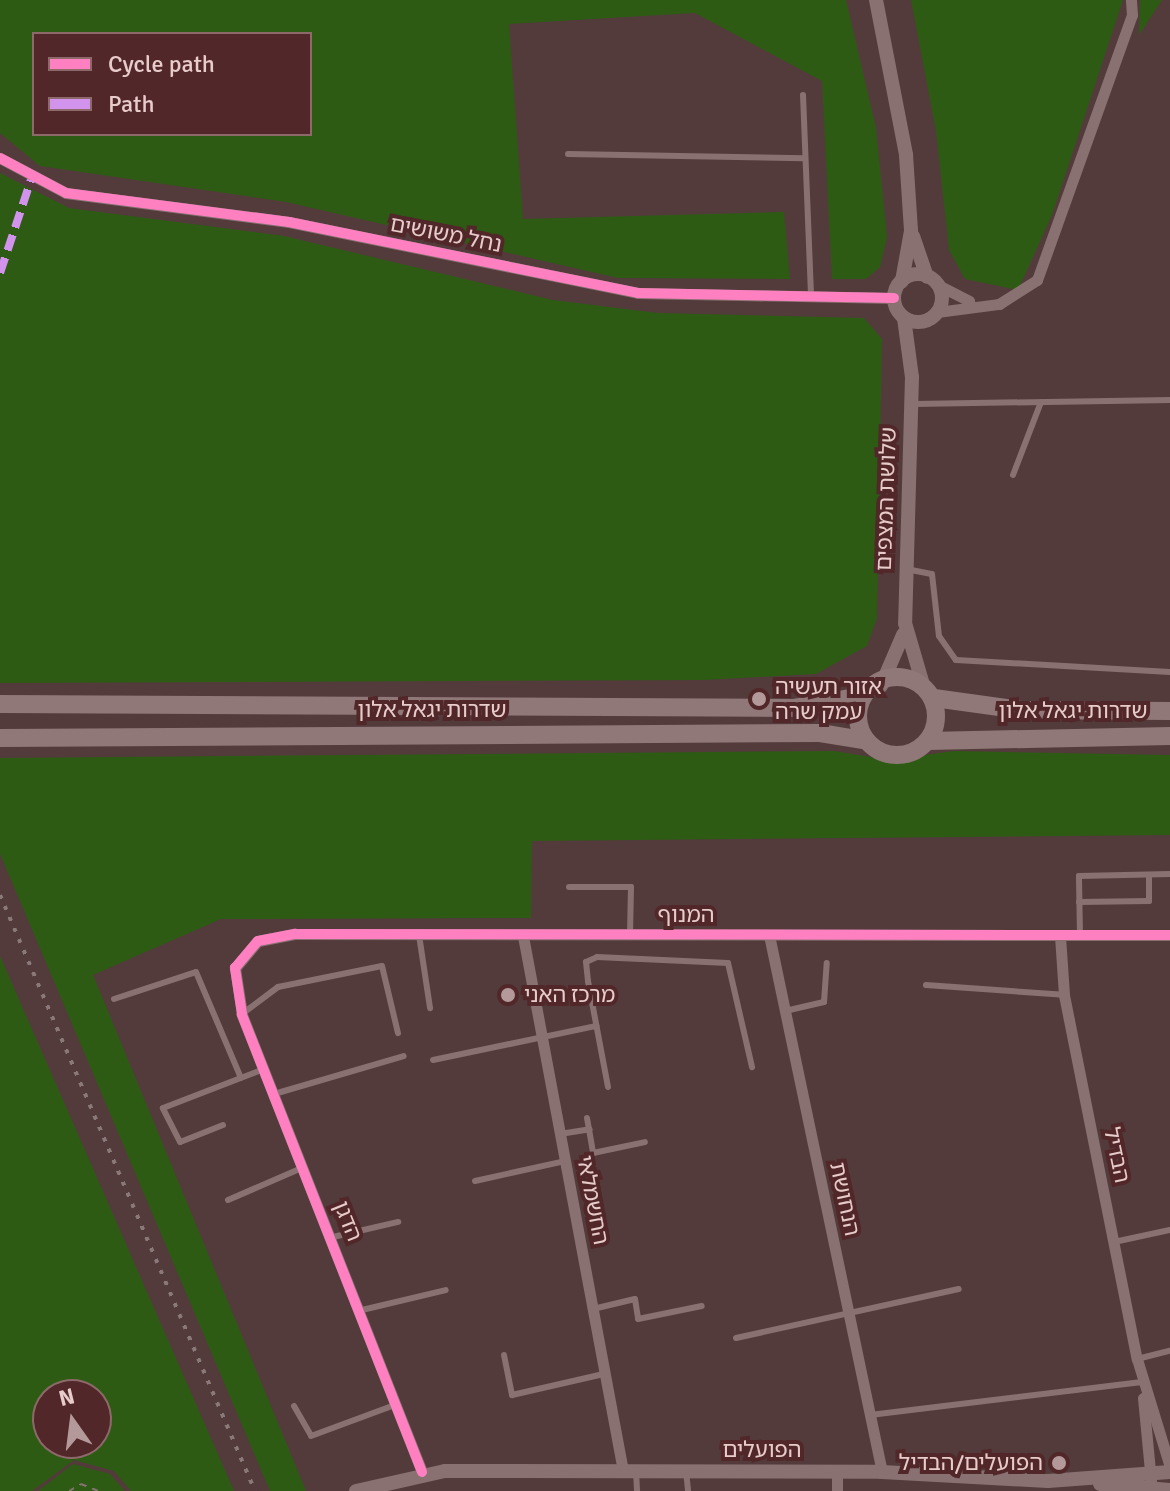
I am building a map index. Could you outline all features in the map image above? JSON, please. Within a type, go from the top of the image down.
[{"type":"highway","points":[[881,686],[929,693],[940,724],[928,741],[894,751],[863,740],[853,718],[861,696],[881,686]]},
{"type":"highway","name":"שדרות יגאל אלון","points":[[929,693],[1020,710],[1170,711]]},
{"type":"highway","name":"שדרות יגאל אלון","points":[[0,704],[793,708],[861,696]]},
{"type":"highway","name":"שדרות יגאל אלון","points":[[0,738],[820,733],[863,740]]},
{"type":"highway","name":"שדרות יגאל אלון","points":[[928,741],[1170,736]]},
{"type":"street","points":[[876,0],[899,108],[911,231],[902,281],[894,298]]},
{"type":"street","points":[[904,318],[932,316],[974,303],[999,304],[1037,280],[1132,15],[1131,0]]},
{"type":"street","name":"נחל משושים","points":[[0,158],[66,193],[289,222],[638,293],[894,298]]},
{"type":"street","points":[[911,231],[932,281]]},
{"type":"street","points":[[902,281],[932,281],[974,303]]},
{"type":"street","name":"שלושת המצפים","points":[[912,377],[932,316],[932,281]]},
{"type":"street","name":"שלושת המצפים","points":[[881,686],[898,657],[905,623],[912,377],[904,318],[894,298]]},
{"type":"street","name":"שלושת המצפים","points":[[905,623],[929,693]]},
{"type":"street","name":"המנוף","points":[[234,987],[243,953],[276,935],[1170,935]]},
{"type":"street","name":"הנחושת","points":[[769,935],[882,1472]]},
{"type":"street","name":"החשמלאי","points":[[523,936],[605,1374],[630,1471]]},
{"type":"street","name":"הבדיל","points":[[1060,936],[1064,995],[1137,1359],[1170,1469]]},
{"type":"street","name":"הדגן","points":[[234,987],[242,1014],[400,1402],[422,1472]]},
{"type":"street","name":"הבדיל","points":[[1142,1382],[1150,1484]]},
{"type":"street","points":[[1150,1484],[1170,1469]]},
{"type":"street","name":"הפועלים","points":[[356,1491],[422,1472],[882,1472],[957,1484],[1048,1481],[1150,1484]]},
{"type":"street","points":[[837,1472],[837,1491]]},
{"type":"street","points":[[1150,1484],[1170,1490]]},
{"type":"lane","points":[[803,95],[811,298]]},
{"type":"lane","points":[[568,154],[805,158]]},
{"type":"lane","points":[[911,404],[1170,400]]},
{"type":"lane","points":[[1013,475],[1041,402]]},
{"type":"lane","points":[[906,569],[932,574],[939,636],[956,660],[1170,672]]},
{"type":"lane","points":[[1080,936],[1079,876],[1170,874]]},
{"type":"lane","points":[[1079,902],[1149,901],[1149,875]]},
{"type":"lane","points":[[569,887],[631,887],[630,935]]},
{"type":"lane","points":[[419,935],[430,1008]]},
{"type":"lane","points":[[608,1087],[586,962],[715,958],[733,972],[752,1067]]},
{"type":"lane","points":[[785,1011],[824,1002],[827,963]]},
{"type":"lane","points":[[242,1014],[278,987],[382,966],[398,1033]]},
{"type":"lane","points":[[114,999],[196,972],[241,1078]]},
{"type":"lane","points":[[926,985],[1064,995]]},
{"type":"lane","points":[[433,1060],[596,1026]]},
{"type":"lane","points":[[274,1094],[404,1056]]},
{"type":"lane","points":[[223,1125],[180,1142],[163,1108],[264,1069]]},
{"type":"lane","points":[[587,1118],[593,1153],[645,1142]]},
{"type":"lane","points":[[560,1134],[590,1129]]},
{"type":"lane","points":[[475,1181],[565,1161]]},
{"type":"lane","points":[[228,1200],[304,1167]]},
{"type":"lane","points":[[333,1237],[398,1222]]},
{"type":"lane","points":[[1114,1242],[1170,1230]]},
{"type":"lane","points":[[736,1338],[959,1289]]},
{"type":"lane","points":[[362,1310],[446,1290]]},
{"type":"lane","points":[[593,1309],[635,1299],[638,1319],[702,1306]]},
{"type":"lane","points":[[1137,1359],[1170,1351]]},
{"type":"lane","points":[[504,1355],[512,1395],[605,1374]]},
{"type":"lane","points":[[870,1415],[1142,1382]]},
{"type":"lane","points":[[294,1406],[311,1436],[400,1402]]},
{"type":"lane","points":[[630,1471],[637,1491]]},
{"type":"lane","points":[[686,1471],[688,1491]]},
{"type":"path","points":[[69,1491],[81,1484],[98,1491]]},
{"type":"green space","points":[[0,0],[846,0],[876,128],[887,237],[880,267],[866,279],[832,279],[822,81],[695,13],[509,24],[523,219],[784,212],[790,279],[618,278],[286,202],[40,166],[0,133]]},
{"type":"green space","points":[[911,0],[1123,0],[1052,215],[1018,290],[965,279],[949,250],[936,131]]},
{"type":"green space","points":[[1140,0],[1162,0],[1139,35]]},
{"type":"green space","points":[[0,173],[69,208],[284,236],[553,300],[658,313],[864,318],[882,339],[877,618],[867,646],[816,674],[704,680],[0,683]]},
{"type":"green space","points":[[834,751],[889,760],[954,751],[1170,755],[1170,835],[532,841],[531,918],[221,919],[93,975],[306,1491],[270,1491],[0,854],[0,758]]},
{"type":"green space","points":[[0,956],[234,1491],[131,1491],[114,1471],[74,1460],[32,1491],[0,1491]]},
{"type":"green space","points":[[73,1464],[110,1474],[125,1491],[38,1491]]},
{"type":"railway","points":[[0,895],[255,1491]]},
{"type":"marked path","points":[[0,273],[31,180]]},
{"type":"cycle path","points":[[0,158],[66,193],[289,222],[638,293],[894,298]]},
{"type":"cycle path","points":[[422,1472],[242,1014],[235,968],[258,941],[295,934],[1170,935]]},
{"type":"place","name":"אזור תעשיה עמק שרה","points":[[759,699]]},
{"type":"place","name":"מרכז האני","points":[[508,995]]},
{"type":"place","name":"הפועלים/הבדיל","points":[[1059,1463]]}]
